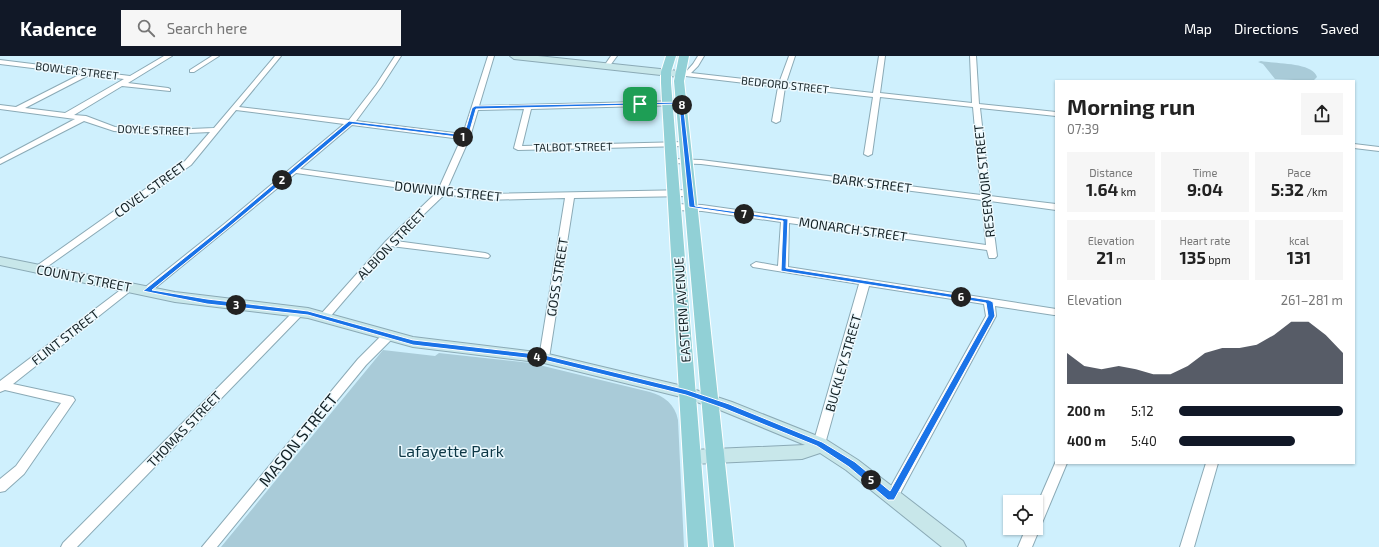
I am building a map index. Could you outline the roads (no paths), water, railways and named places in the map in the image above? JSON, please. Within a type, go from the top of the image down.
[{"type":"main road","points":[[671,56],[677,74]]},
{"type":"main road","points":[[677,74],[684,56]]},
{"type":"main road","name":"EASTERN AVENUE","points":[[677,74],[671,144],[672,161],[683,200],[710,400],[724,547]]},
{"type":"main road","name":"EASTERN AVENUE","points":[[675,103],[685,144],[687,161],[683,200],[687,393],[698,547]]},
{"type":"street","points":[[66,116],[169,56]]},
{"type":"street","points":[[192,71],[216,56]]},
{"type":"street","name":"COVEL STREET","points":[[38,269],[188,164],[214,130],[278,56]]},
{"type":"street","points":[[146,291],[351,122],[379,86],[398,56]]},
{"type":"street","name":"ALBION STREET","points":[[325,316],[389,243],[442,192],[466,137],[491,56]]},
{"type":"street","name":"BEDFORD STREET","points":[[514,56],[540,57],[677,74],[1055,114]]},
{"type":"street","points":[[607,66],[614,56]]},
{"type":"street","points":[[677,74],[696,64],[701,56]]},
{"type":"street","points":[[776,121],[782,85],[792,56]]},
{"type":"street","points":[[868,154],[882,56]]},
{"type":"street","name":"RESERVOIR STREET","points":[[974,56],[976,106],[992,252]]},
{"type":"street","name":"BOWLER STREET","points":[[0,62],[130,78]]},
{"type":"street","points":[[18,109],[88,73]]},
{"type":"street","points":[[120,84],[168,90]]},
{"type":"street","points":[[475,108],[675,103]]},
{"type":"street","name":"TALBOT STREET","points":[[528,106],[518,148],[671,144]]},
{"type":"street","name":"DOYLE STREET","points":[[0,107],[83,118],[121,129],[168,132],[214,130]]},
{"type":"street","points":[[233,108],[466,137]]},
{"type":"street","points":[[0,162],[83,118]]},
{"type":"street","points":[[671,144],[685,144]]},
{"type":"street","points":[[1355,146],[1379,149]]},
{"type":"street","name":"BARK STREET","points":[[672,161],[687,161],[1055,207]]},
{"type":"street","name":"DOWNING STREET","points":[[294,170],[442,192],[500,198],[570,196],[683,200]]},
{"type":"street","name":"GOSS STREET","points":[[544,358],[570,196]]},
{"type":"street","name":"MONARCH STREET","points":[[683,200],[786,220],[992,252]]},
{"type":"street","points":[[783,269],[786,220]]},
{"type":"street","points":[[389,243],[485,256]]},
{"type":"street","name":"COUNTY STREET","points":[[0,261],[207,302],[300,311],[325,316],[404,340],[433,346],[544,358],[687,393],[710,400],[819,444],[852,465],[956,547]]},
{"type":"street","points":[[756,265],[1054,312]]},
{"type":"street","name":"BUCKLEY STREET","points":[[819,444],[865,282]]},
{"type":"street","name":"FLINT STREET","points":[[1,386],[130,287]]},
{"type":"street","points":[[891,497],[992,316],[989,302]]},
{"type":"street","name":"THOMAS STREET","points":[[68,547],[300,311]]},
{"type":"street","name":"MASON STREET","points":[[209,547],[362,362],[389,335]]},
{"type":"street","points":[[0,487],[20,470],[69,400],[1,386]]},
{"type":"street","points":[[692,457],[802,452],[812,450],[819,444]]},
{"type":"street","points":[[1043,506],[1062,464]]},
{"type":"street","points":[[1187,547],[1212,464]]},
{"type":"street","points":[[1025,547],[1031,535]]},
{"type":"park label","name":"Lafayette Park","points":[[451,451]]}]
